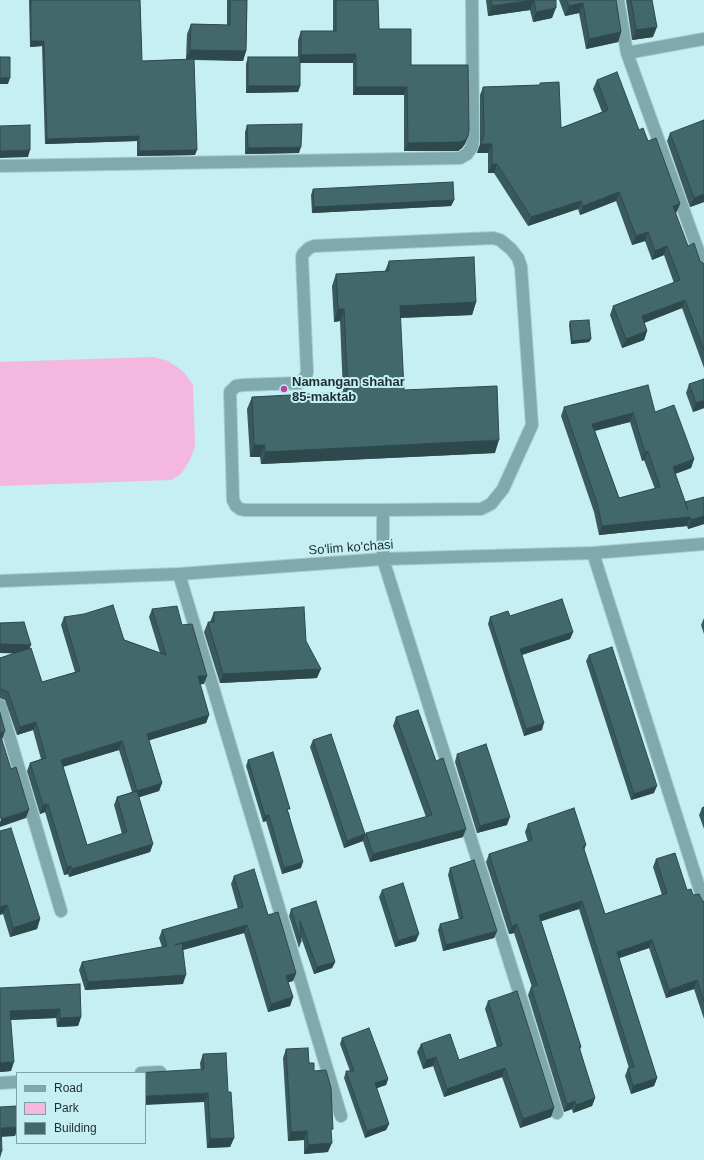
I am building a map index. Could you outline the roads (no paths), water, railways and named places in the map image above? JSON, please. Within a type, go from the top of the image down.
[{"type":"street","points":[[0,166],[460,158],[467,154],[472,146],[473,139],[472,0]]},
{"type":"street","points":[[618,0],[627,53],[704,267]]},
{"type":"street","points":[[627,53],[704,39]]},
{"type":"street","points":[[493,238],[500,240],[511,249],[518,258],[521,267],[532,425],[504,489],[491,504],[481,509],[383,510],[240,510],[233,500],[230,392],[236,386],[243,384],[299,383],[305,378],[307,372],[302,257],[309,248],[314,246],[493,238]]},
{"type":"street","points":[[383,510],[383,559],[556,1113]]},
{"type":"street","name":"So'lim ko'chasi","points":[[0,581],[180,574],[383,559],[593,553],[704,544]]},
{"type":"street","points":[[593,553],[704,903]]},
{"type":"street","points":[[180,574],[341,1116]]},
{"type":"street","points":[[0,705],[61,911]]},
{"type":"street","points":[[146,1073],[160,1072]]},
{"type":"street","points":[[0,1083],[16,1082]]},
{"type":"place","name":"Namangan shahar 85-maktab","points":[[284,389]]}]
